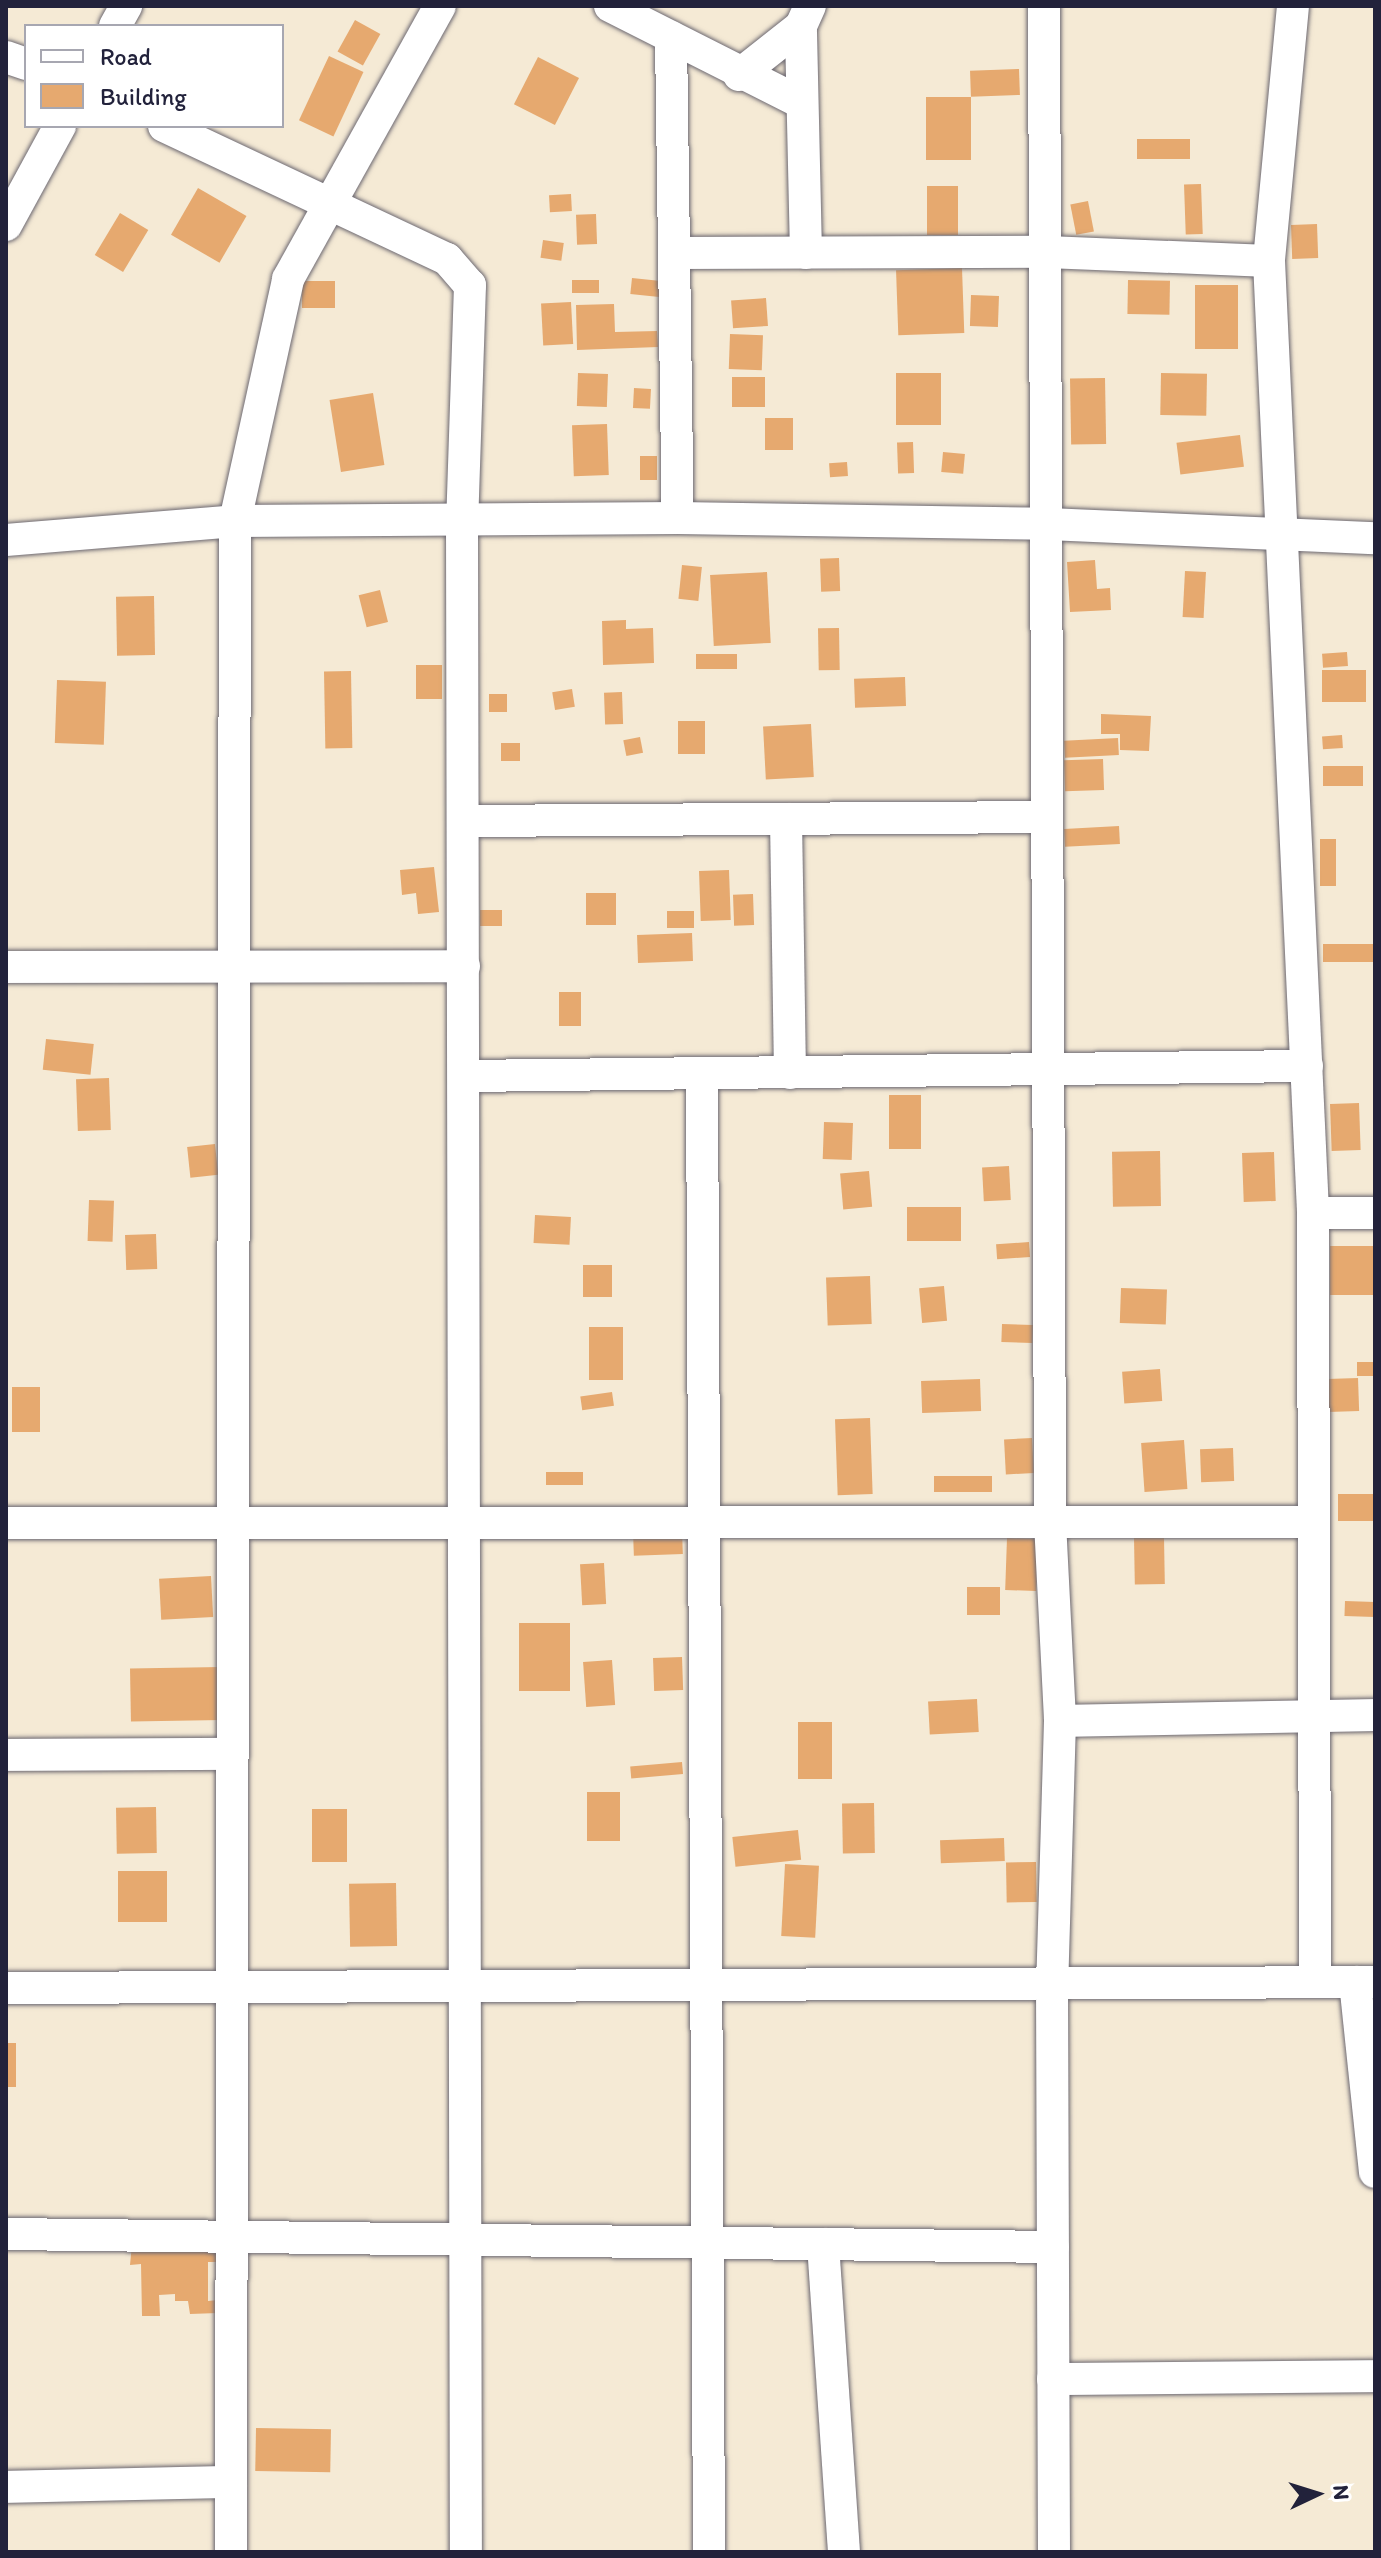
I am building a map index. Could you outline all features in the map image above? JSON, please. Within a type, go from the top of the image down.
[{"type":"street","points":[[116,24],[126,6]]},
{"type":"street","points":[[231,2552],[235,521],[288,279],[440,6]]},
{"type":"street","points":[[610,6],[739,75],[802,103]]},
{"type":"street","points":[[1293,6],[1269,261],[1313,1213],[1315,1982]]},
{"type":"street","points":[[1042,8],[1047,252],[1050,1522],[1060,1721],[1052,1983],[1054,2552]]},
{"type":"street","points":[[739,75],[806,16]]},
{"type":"street","points":[[806,16],[802,103],[806,253]]},
{"type":"street","points":[[671,37],[678,518]]},
{"type":"street","points":[[6,225],[59,128]]},
{"type":"street","points":[[168,128],[447,259],[470,285],[462,522],[466,2552]]},
{"type":"street","points":[[674,253],[1047,252],[1269,261]]},
{"type":"street","points":[[6,540],[235,521],[462,522],[678,518],[1048,524],[1284,537],[1375,538]]},
{"type":"street","points":[[464,821],[1047,817]]},
{"type":"street","points":[[786,819],[790,1073]]},
{"type":"street","points":[[6,967],[464,966]]},
{"type":"street","points":[[464,1076],[1307,1066]]},
{"type":"street","points":[[702,1074],[709,2552]]},
{"type":"street","points":[[1313,1213],[1375,1213]]},
{"type":"street","points":[[6,1523],[1314,1522]]},
{"type":"street","points":[[1060,1721],[1375,1715]]},
{"type":"street","points":[[6,1755],[232,1754]]},
{"type":"street","points":[[6,1988],[1365,1982],[1375,2172]]},
{"type":"street","points":[[6,2234],[1053,2247]]},
{"type":"street","points":[[823,2244],[844,2552]]},
{"type":"street","points":[[1053,2379],[1375,2376]]},
{"type":"street","points":[[6,2487],[231,2482]]},
{"type":"building","points":[[355,20],[380,34],[363,66],[338,51]]},
{"type":"building","points":[[329,56],[363,72],[333,136],[299,120]]},
{"type":"building","points":[[538,57],[579,78],[555,125],[514,104]]},
{"type":"building","points":[[1019,69],[1020,95],[971,97],[970,71]]},
{"type":"building","points":[[926,97],[971,97],[971,160],[926,160]]},
{"type":"building","points":[[1137,139],[1190,139],[1190,159],[1137,159]]},
{"type":"building","points":[[1201,184],[1203,234],[1186,235],[1184,185]]},
{"type":"building","points":[[927,186],[958,186],[958,235],[927,235]]},
{"type":"building","points":[[198,188],[246,216],[219,263],[171,235]]},
{"type":"building","points":[[571,194],[572,211],[550,212],[549,195]]},
{"type":"building","points":[[1088,201],[1094,231],[1076,235],[1070,204]]},
{"type":"building","points":[[120,213],[148,230],[123,272],[95,255]]},
{"type":"building","points":[[596,214],[597,244],[577,245],[576,215]]},
{"type":"building","points":[[1317,224],[1318,258],[1292,259],[1291,225]]},
{"type":"building","points":[[543,240],[564,243],[561,261],[540,258]]},
{"type":"building","points":[[962,268],[964,333],[898,335],[896,270]]},
{"type":"building","points":[[632,278],[661,281],[659,297],[630,294]]},
{"type":"building","points":[[572,280],[599,280],[599,293],[572,293]]},
{"type":"building","points":[[1128,280],[1170,281],[1169,315],[1127,314]]},
{"type":"building","points":[[302,281],[335,281],[335,308],[302,308]]},
{"type":"building","points":[[1195,285],[1238,285],[1238,349],[1195,349]]},
{"type":"building","points":[[971,295],[999,296],[998,327],[970,326]]},
{"type":"building","points":[[766,298],[768,326],[733,328],[731,300]]},
{"type":"building","points":[[571,302],[573,344],[543,346],[541,304]]},
{"type":"building","points":[[614,304],[615,332],[657,331],[658,347],[577,350],[576,305]]},
{"type":"building","points":[[730,334],[763,335],[762,370],[729,369]]},
{"type":"building","points":[[578,373],[608,374],[607,407],[577,406]]},
{"type":"building","points":[[896,373],[941,373],[941,425],[896,425]]},
{"type":"building","points":[[1161,373],[1207,374],[1206,416],[1160,415]]},
{"type":"building","points":[[732,377],[765,377],[765,407],[732,407]]},
{"type":"building","points":[[1105,378],[1106,444],[1071,445],[1070,379]]},
{"type":"building","points":[[634,388],[651,389],[650,409],[633,408]]},
{"type":"building","points":[[373,393],[384,465],[341,472],[330,400]]},
{"type":"building","points":[[765,418],[793,418],[793,450],[765,450]]},
{"type":"building","points":[[607,424],[609,475],[574,476],[572,425]]},
{"type":"building","points":[[1240,435],[1244,467],[1180,475],[1176,443]]},
{"type":"building","points":[[913,442],[914,473],[898,474],[897,443]]},
{"type":"building","points":[[943,452],[965,454],[963,474],[941,472]]},
{"type":"building","points":[[640,456],[657,456],[657,480],[640,480]]},
{"type":"building","points":[[847,462],[848,476],[830,477],[829,463]]},
{"type":"building","points":[[839,558],[840,591],[821,592],[820,559]]},
{"type":"building","points":[[1095,560],[1097,589],[1110,588],[1111,610],[1070,612],[1067,562]]},
{"type":"building","points":[[682,565],[702,567],[698,601],[678,599]]},
{"type":"building","points":[[1185,571],[1206,572],[1204,618],[1183,617]]},
{"type":"building","points":[[767,572],[771,643],[714,646],[710,575]]},
{"type":"building","points":[[380,590],[388,622],[367,627],[359,595]]},
{"type":"building","points":[[154,596],[155,655],[117,656],[116,597]]},
{"type":"building","points":[[626,620],[626,629],[653,628],[654,663],[603,665],[602,621]]},
{"type":"building","points":[[818,628],[839,628],[840,670],[819,670]]},
{"type":"building","points":[[1347,652],[1348,666],[1323,668],[1322,654]]},
{"type":"building","points":[[696,654],[737,654],[737,669],[696,669]]},
{"type":"building","points":[[416,665],[442,665],[442,699],[416,699]]},
{"type":"building","points":[[1322,670],[1366,670],[1366,702],[1322,702]]},
{"type":"building","points":[[324,671],[351,671],[352,748],[325,748]]},
{"type":"building","points":[[905,677],[906,706],[855,708],[854,679]]},
{"type":"building","points":[[57,680],[106,682],[104,745],[55,743]]},
{"type":"building","points":[[572,689],[575,707],[555,710],[552,692]]},
{"type":"building","points":[[622,692],[623,724],[605,725],[604,693]]},
{"type":"building","points":[[489,694],[507,694],[507,712],[489,712]]},
{"type":"building","points":[[1101,714],[1151,716],[1149,751],[1120,750],[1120,734],[1101,734]]},
{"type":"building","points":[[678,721],[705,721],[705,754],[678,754]]},
{"type":"building","points":[[811,724],[814,777],[766,779],[763,727]]},
{"type":"building","points":[[1342,735],[1343,748],[1323,749],[1322,736]]},
{"type":"building","points":[[640,737],[643,753],[626,756],[623,740]]},
{"type":"building","points":[[1118,738],[1119,755],[1065,758],[1064,741]]},
{"type":"building","points":[[501,743],[520,743],[520,761],[501,761]]},
{"type":"building","points":[[1103,759],[1104,790],[1065,791],[1064,760]]},
{"type":"building","points":[[1323,766],[1363,766],[1363,786],[1323,786]]},
{"type":"building","points":[[1119,826],[1120,844],[1065,847],[1064,829]]},
{"type":"building","points":[[1320,839],[1336,839],[1336,886],[1320,886]]},
{"type":"building","points":[[434,867],[439,912],[418,914],[416,893],[402,895],[400,870]]},
{"type":"building","points":[[729,870],[731,920],[701,921],[699,871]]},
{"type":"building","points":[[586,893],[616,893],[616,925],[586,925]]},
{"type":"building","points":[[753,894],[754,925],[734,926],[733,895]]},
{"type":"building","points":[[480,910],[502,910],[502,926],[480,926]]},
{"type":"building","points":[[667,911],[694,911],[694,928],[667,928]]},
{"type":"building","points":[[692,933],[693,961],[638,963],[637,935]]},
{"type":"building","points":[[1323,944],[1375,944],[1375,962],[1323,962]]},
{"type":"building","points":[[559,992],[581,992],[581,1026],[559,1026]]},
{"type":"building","points":[[46,1039],[94,1044],[90,1075],[43,1070]]},
{"type":"building","points":[[109,1078],[111,1130],[78,1131],[76,1079]]},
{"type":"building","points":[[889,1095],[921,1095],[921,1149],[889,1149]]},
{"type":"building","points":[[1359,1103],[1361,1150],[1332,1151],[1330,1104]]},
{"type":"building","points":[[824,1122],[853,1123],[852,1160],[823,1159]]},
{"type":"building","points":[[215,1144],[218,1175],[190,1178],[187,1147]]},
{"type":"building","points":[[1160,1151],[1161,1206],[1113,1207],[1112,1152]]},
{"type":"building","points":[[1274,1152],[1276,1201],[1244,1202],[1242,1153]]},
{"type":"building","points":[[1009,1166],[1011,1200],[984,1201],[982,1167]]},
{"type":"building","points":[[869,1171],[872,1207],[843,1209],[840,1174]]},
{"type":"building","points":[[89,1200],[114,1201],[113,1242],[88,1241]]},
{"type":"building","points":[[907,1207],[961,1207],[961,1241],[907,1241]]},
{"type":"building","points":[[535,1215],[571,1217],[569,1245],[534,1243]]},
{"type":"building","points":[[156,1234],[157,1269],[126,1270],[125,1235]]},
{"type":"building","points":[[1029,1242],[1030,1257],[997,1259],[996,1244]]},
{"type":"building","points":[[1330,1246],[1375,1246],[1375,1295],[1330,1295]]},
{"type":"building","points":[[583,1265],[612,1265],[612,1297],[583,1297]]},
{"type":"building","points":[[870,1276],[872,1324],[828,1326],[826,1278]]},
{"type":"building","points":[[944,1286],[947,1321],[922,1323],[919,1288]]},
{"type":"building","points":[[1121,1288],[1167,1290],[1166,1325],[1120,1323]]},
{"type":"building","points":[[1002,1324],[1033,1325],[1032,1343],[1001,1342]]},
{"type":"building","points":[[589,1327],[623,1327],[623,1380],[589,1380]]},
{"type":"building","points":[[1357,1362],[1375,1362],[1375,1376],[1357,1376]]},
{"type":"building","points":[[1160,1369],[1162,1401],[1124,1404],[1122,1372]]},
{"type":"building","points":[[1358,1378],[1359,1411],[1328,1412],[1327,1379]]},
{"type":"building","points":[[980,1379],[981,1411],[922,1413],[921,1381]]},
{"type":"building","points":[[12,1387],[40,1387],[40,1432],[12,1432]]},
{"type":"building","points":[[612,1392],[614,1406],[582,1410],[580,1396]]},
{"type":"building","points":[[870,1418],[873,1494],[838,1495],[835,1419]]},
{"type":"building","points":[[1032,1438],[1034,1473],[1006,1474],[1004,1439]]},
{"type":"building","points":[[1184,1440],[1187,1489],[1145,1492],[1141,1443]]},
{"type":"building","points":[[1233,1448],[1234,1481],[1201,1482],[1200,1449]]},
{"type":"building","points":[[546,1472],[583,1472],[583,1485],[546,1485]]},
{"type":"building","points":[[934,1476],[992,1476],[992,1492],[934,1492]]},
{"type":"building","points":[[1338,1494],[1375,1494],[1375,1521],[1338,1521]]},
{"type":"building","points":[[682,1530],[683,1554],[634,1556],[633,1532]]},
{"type":"building","points":[[1164,1537],[1165,1584],[1135,1585],[1134,1538]]},
{"type":"building","points":[[1007,1538],[1038,1539],[1036,1591],[1005,1590]]},
{"type":"building","points":[[604,1563],[606,1604],[582,1605],[580,1564]]},
{"type":"building","points":[[211,1576],[213,1617],[161,1620],[159,1579]]},
{"type":"building","points":[[967,1587],[1000,1587],[1000,1615],[967,1615]]},
{"type":"building","points":[[1345,1601],[1375,1602],[1374,1617],[1344,1616]]},
{"type":"building","points":[[519,1623],[570,1623],[570,1691],[519,1691]]},
{"type":"building","points":[[682,1657],[683,1690],[654,1691],[653,1658]]},
{"type":"building","points":[[612,1660],[615,1705],[586,1707],[583,1662]]},
{"type":"building","points":[[221,1667],[222,1720],[131,1722],[130,1669]]},
{"type":"building","points":[[977,1699],[979,1732],[930,1735],[928,1702]]},
{"type":"building","points":[[798,1722],[832,1722],[832,1779],[798,1779]]},
{"type":"building","points":[[682,1762],[683,1774],[631,1778],[630,1767]]},
{"type":"building","points":[[587,1792],[620,1792],[620,1841],[587,1841]]},
{"type":"building","points":[[874,1803],[875,1853],[843,1854],[842,1804]]},
{"type":"building","points":[[156,1807],[157,1853],[117,1854],[116,1808]]},
{"type":"building","points":[[312,1809],[347,1809],[347,1862],[312,1862]]},
{"type":"building","points":[[798,1830],[801,1860],[735,1867],[732,1837]]},
{"type":"building","points":[[1004,1838],[1005,1861],[941,1863],[940,1840]]},
{"type":"building","points":[[1036,1862],[1037,1902],[1007,1903],[1006,1863]]},
{"type":"building","points":[[785,1864],[819,1866],[815,1938],[781,1936]]},
{"type":"building","points":[[118,1871],[167,1871],[167,1922],[118,1922]]},
{"type":"building","points":[[396,1883],[397,1946],[350,1947],[349,1884]]},
{"type":"building","points":[[6,2043],[16,2043],[16,2087],[6,2087]]},
{"type":"building","points":[[132,2244],[217,2244],[218,2262],[208,2262],[208,2301],[218,2300],[218,2313],[190,2314],[188,2301],[175,2301],[175,2294],[159,2295],[160,2316],[142,2316],[141,2264],[130,2265]]},
{"type":"building","points":[[256,2428],[331,2429],[330,2472],[255,2471]]}]
